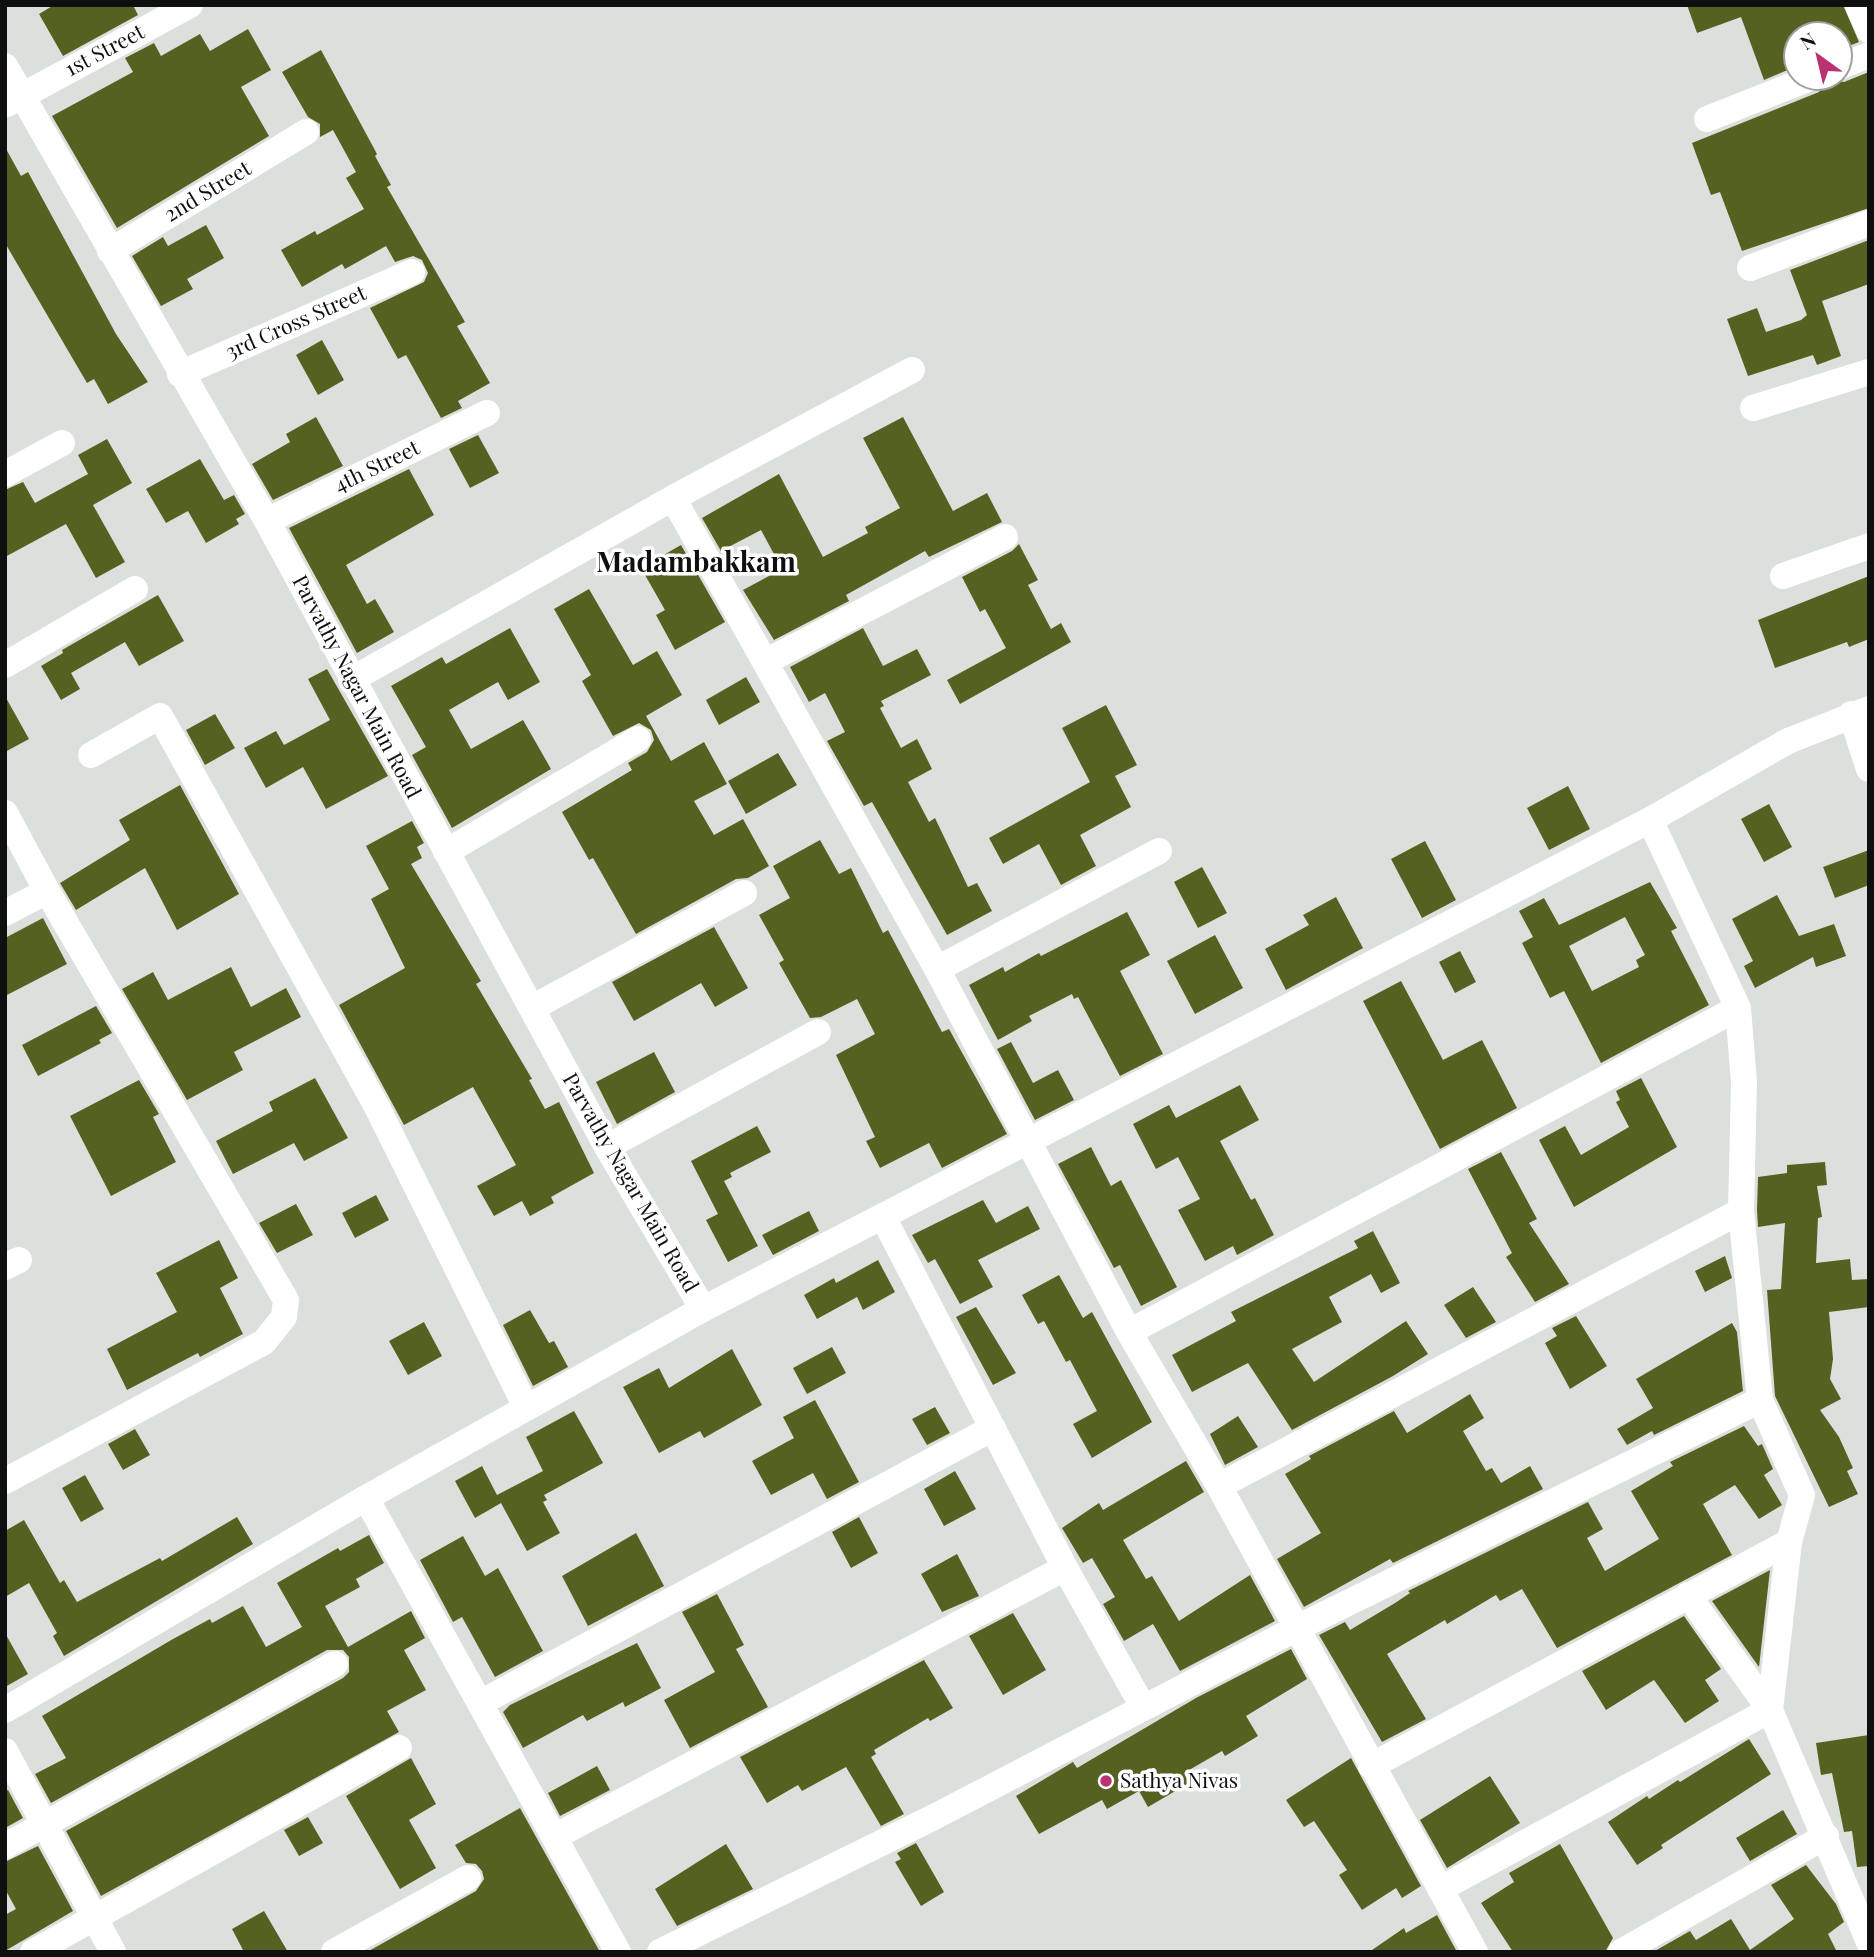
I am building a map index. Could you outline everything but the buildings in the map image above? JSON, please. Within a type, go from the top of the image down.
[{"type":"street","name":"1st Street","points":[[13,100],[190,5]]},
{"type":"street","points":[[1858,5],[1869,30]]},
{"type":"street","name":"Parvathy Nagar Main Road","points":[[5,66],[13,100],[110,251],[267,522],[607,1147],[703,1309]]},
{"type":"street","points":[[1707,120],[1783,89]]},
{"type":"street","name":"2nd Street","points":[[110,251],[306,132]]},
{"type":"street","points":[[1750,268],[1869,223]]},
{"type":"street","name":"3rd Cross Street","points":[[180,374],[412,272]]},
{"type":"street","points":[[351,680],[673,498],[912,370]]},
{"type":"street","points":[[1753,408],[1869,372]]},
{"type":"street","name":"4th Street","points":[[267,522],[486,412]]},
{"type":"street","points":[[5,474],[62,443]]},
{"type":"street","points":[[673,498],[937,969],[1129,1332],[1219,1486],[1475,1952]]},
{"type":"street","points":[[765,662],[1005,537]]},
{"type":"street","points":[[1783,576],[1869,546]]},
{"type":"street","points":[[5,665],[135,589]]},
{"type":"street","points":[[5,1710],[366,1498],[703,1309],[1650,820],[1788,741],[1860,712],[1869,769]]},
{"type":"street","points":[[91,755],[160,716],[377,1107],[526,1407]]},
{"type":"street","points":[[446,852],[638,739]]},
{"type":"street","points":[[5,813],[47,891],[286,1300],[285,1317],[264,1342],[5,1481]]},
{"type":"street","points":[[1650,820],[1738,1009],[1744,1083],[1741,1211],[1760,1400],[1802,1495],[1789,1542],[1770,1710]]},
{"type":"street","points":[[937,969],[1159,851]]},
{"type":"street","points":[[5,913],[47,891]]},
{"type":"street","points":[[532,1008],[744,893]]},
{"type":"street","points":[[1129,1332],[1738,1009]]},
{"type":"street","points":[[607,1147],[818,1032]]},
{"type":"street","points":[[1219,1486],[1741,1211]]},
{"type":"street","points":[[883,1217],[1065,1567],[1143,1707]]},
{"type":"street","points":[[660,1952],[934,1817],[1297,1628],[1760,1400]]},
{"type":"street","points":[[480,1703],[993,1428]]},
{"type":"street","points":[[366,1498],[618,1952]]},
{"type":"street","points":[[1371,1766],[1789,1542]]},
{"type":"street","points":[[554,1836],[1065,1567]]},
{"type":"street","points":[[1688,1595],[1770,1710],[1869,1941]]},
{"type":"street","points":[[5,1846],[335,1664]]},
{"type":"street","points":[[1440,1889],[1770,1710]]},
{"type":"street","points":[[33,1952],[399,1748]]},
{"type":"street","points":[[5,1751],[92,1918],[113,1952]]},
{"type":"street","points":[[1621,1952],[1826,1836]]},
{"type":"street","points":[[334,1952],[468,1878]]},
{"type":"place","name":"Sathya Nivas","points":[[1106,1781]]},
{"type":"district","name":"Madambakkam","points":[[696,563]]}]
